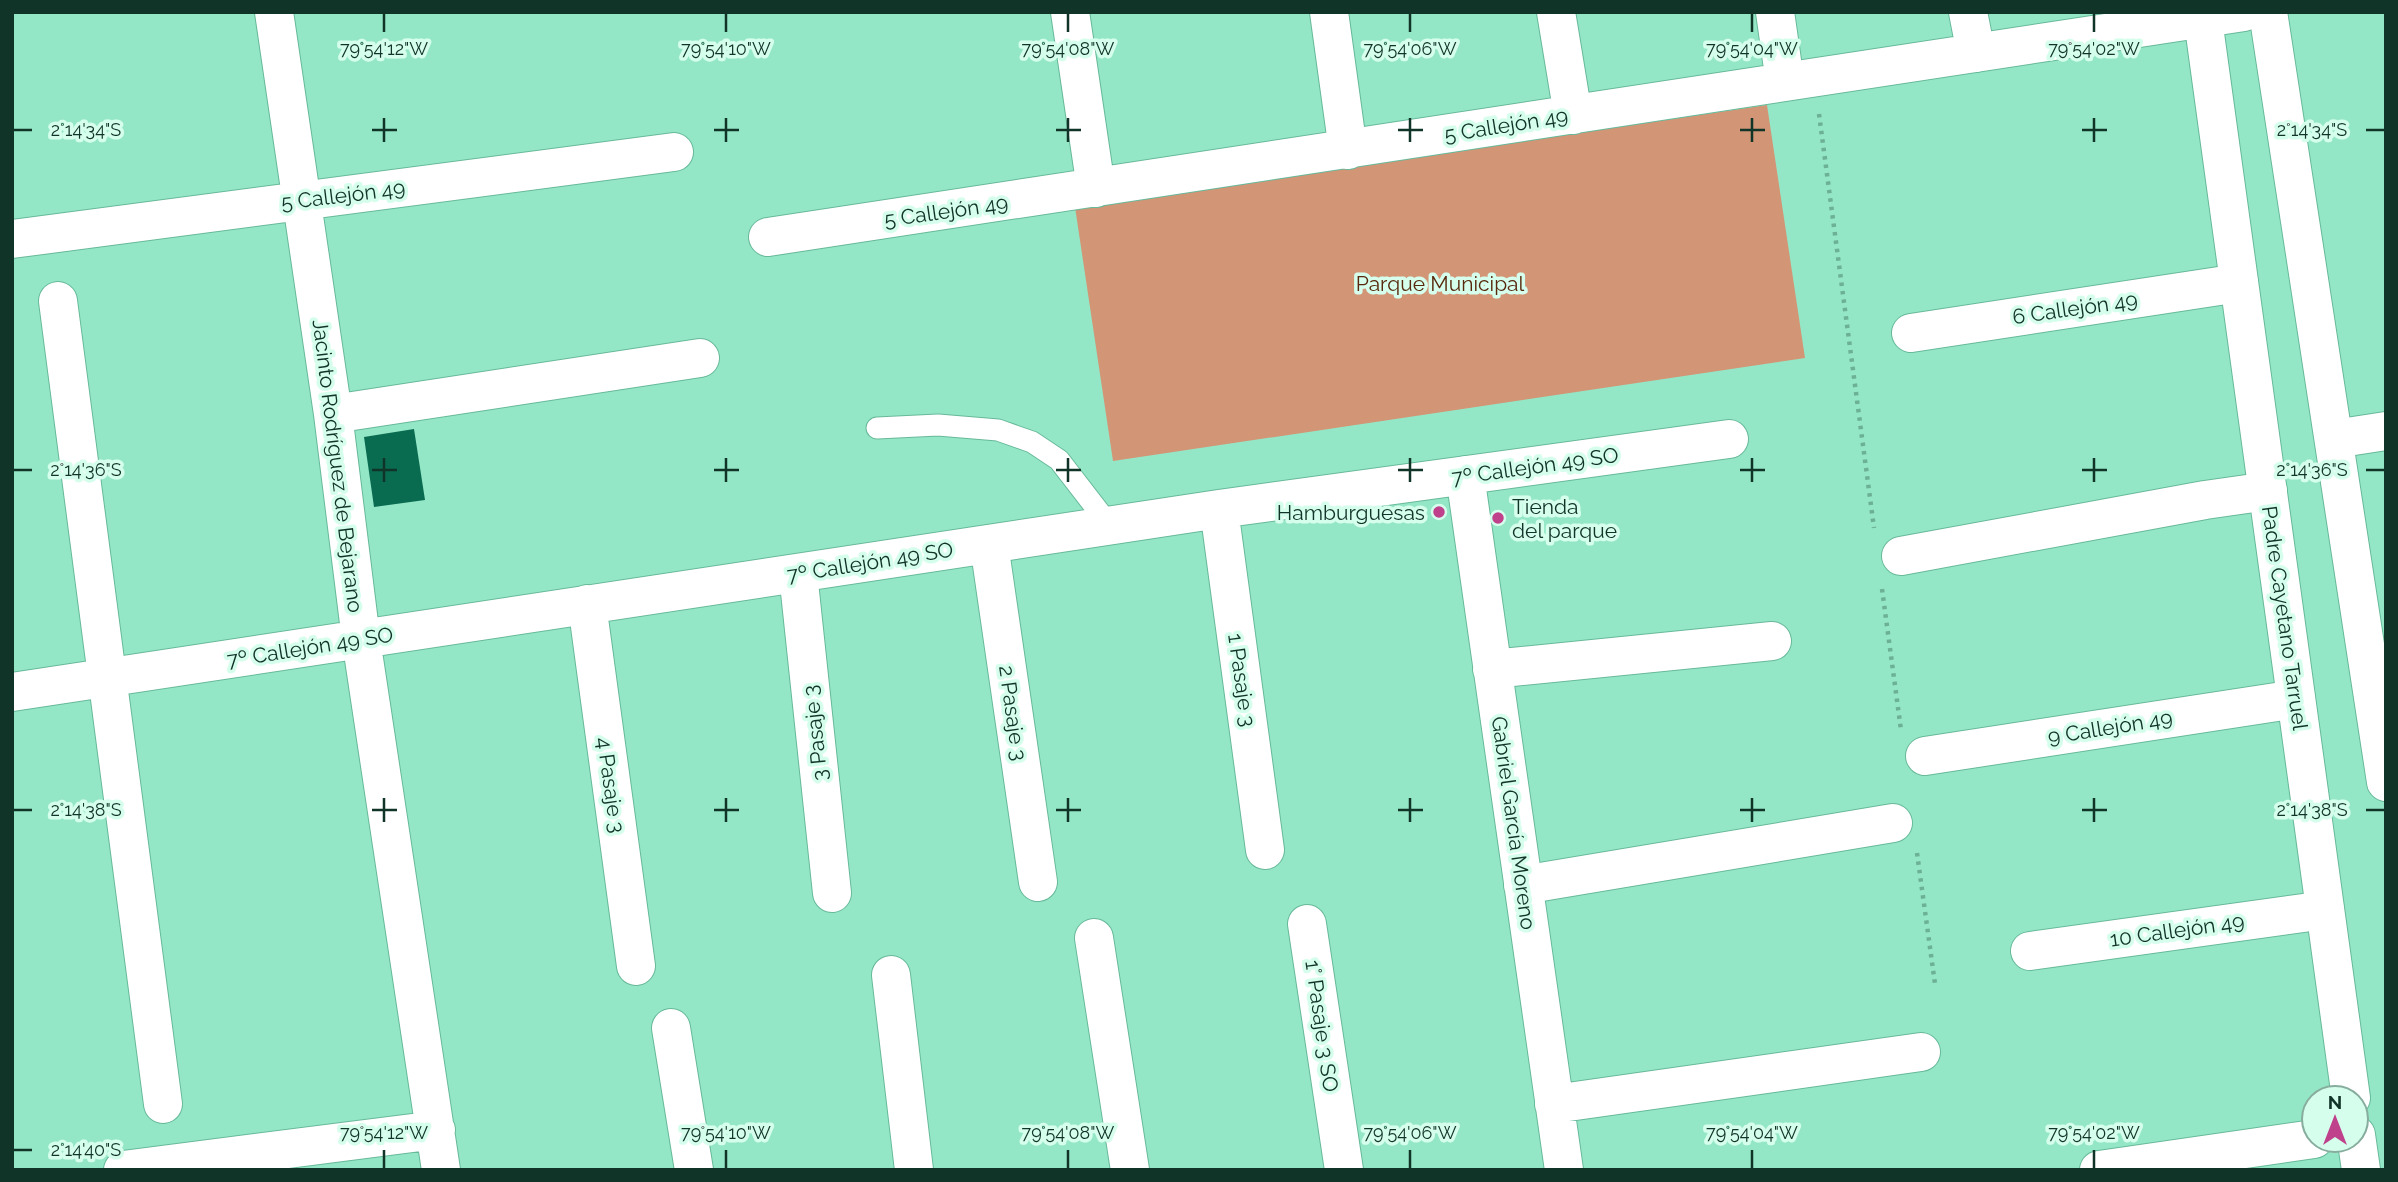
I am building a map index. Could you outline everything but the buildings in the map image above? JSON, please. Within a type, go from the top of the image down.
[{"type":"street","name":"Jacinto Rodríguez de Bejarano","points":[[274,12],[333,414],[361,639],[441,1170]]},
{"type":"street","points":[[1070,12],[1096,188]]},
{"type":"street","points":[[1329,12],[1348,150]]},
{"type":"street","points":[[1556,12],[1573,115]]},
{"type":"street","points":[[1775,12],[1785,82]]},
{"type":"street","points":[[1968,12],[1976,53]]},
{"type":"street","name":"5 Callejón 49","points":[[768,237],[1348,150],[2203,16],[2244,12]]},
{"type":"street","points":[[2268,12],[2386,782]]},
{"type":"street","name":"Padre Cayetano Tarruel","points":[[2203,16],[2349,1084]]},
{"type":"street","name":"5 Callejón 49","points":[[12,239],[674,152]]},
{"type":"street","name":"6 Callejón 49","points":[[1911,333],[2239,283]]},
{"type":"street","points":[[58,301],[163,1104]]},
{"type":"street","points":[[333,414],[700,358]]},
{"type":"street","points":[[2333,439],[2386,431]]},
{"type":"street","name":"7º Callejón 49 SO","points":[[12,692],[1219,509],[1729,439]]},
{"type":"street","name":"Gabriel García Moreno","points":[[1465,475],[1564,1170]]},
{"type":"street","points":[[1901,556],[2205,500],[2268,491]]},
{"type":"street","name":"1 Pasaje 3","points":[[1219,509],[1265,850]]},
{"type":"street","name":"2 Pasaje 3","points":[[989,544],[1038,882]]},
{"type":"street","name":"3 Pasaje 3","points":[[798,573],[832,893]]},
{"type":"street","name":"4 Pasaje 3","points":[[587,604],[636,966]]},
{"type":"street","points":[[1492,669],[1772,640]]},
{"type":"street","name":"9 Callejón 49","points":[[1925,756],[2296,699]]},
{"type":"street","points":[[1523,885],[1893,823]]},
{"type":"street","name":"10 Callejón 49","points":[[2030,951],[2325,910]]},
{"type":"street","name":"1° Pasaje 3 SO","points":[[1307,924],[1344,1170]]},
{"type":"street","points":[[1094,938],[1130,1170]]},
{"type":"street","points":[[891,975],[914,1170]]},
{"type":"street","points":[[671,1028],[694,1170]]},
{"type":"street","points":[[1554,1104],[1921,1052]]},
{"type":"street","points":[[123,1170],[436,1130]]},
{"type":"street","points":[[2099,1170],[2300,1141]]},
{"type":"lane","points":[[877,428],[938,425],[998,430],[1032,442],[1059,460],[1110,526]]},
{"type":"green space","name":"Parque Municipal","points":[[1767,105],[1805,358],[1113,461],[1075,207]]},
{"type":"place","name":"Hamburguesas","points":[[1439,512]]},
{"type":"place","name":"Tienda del parque","points":[[1498,518]]}]
